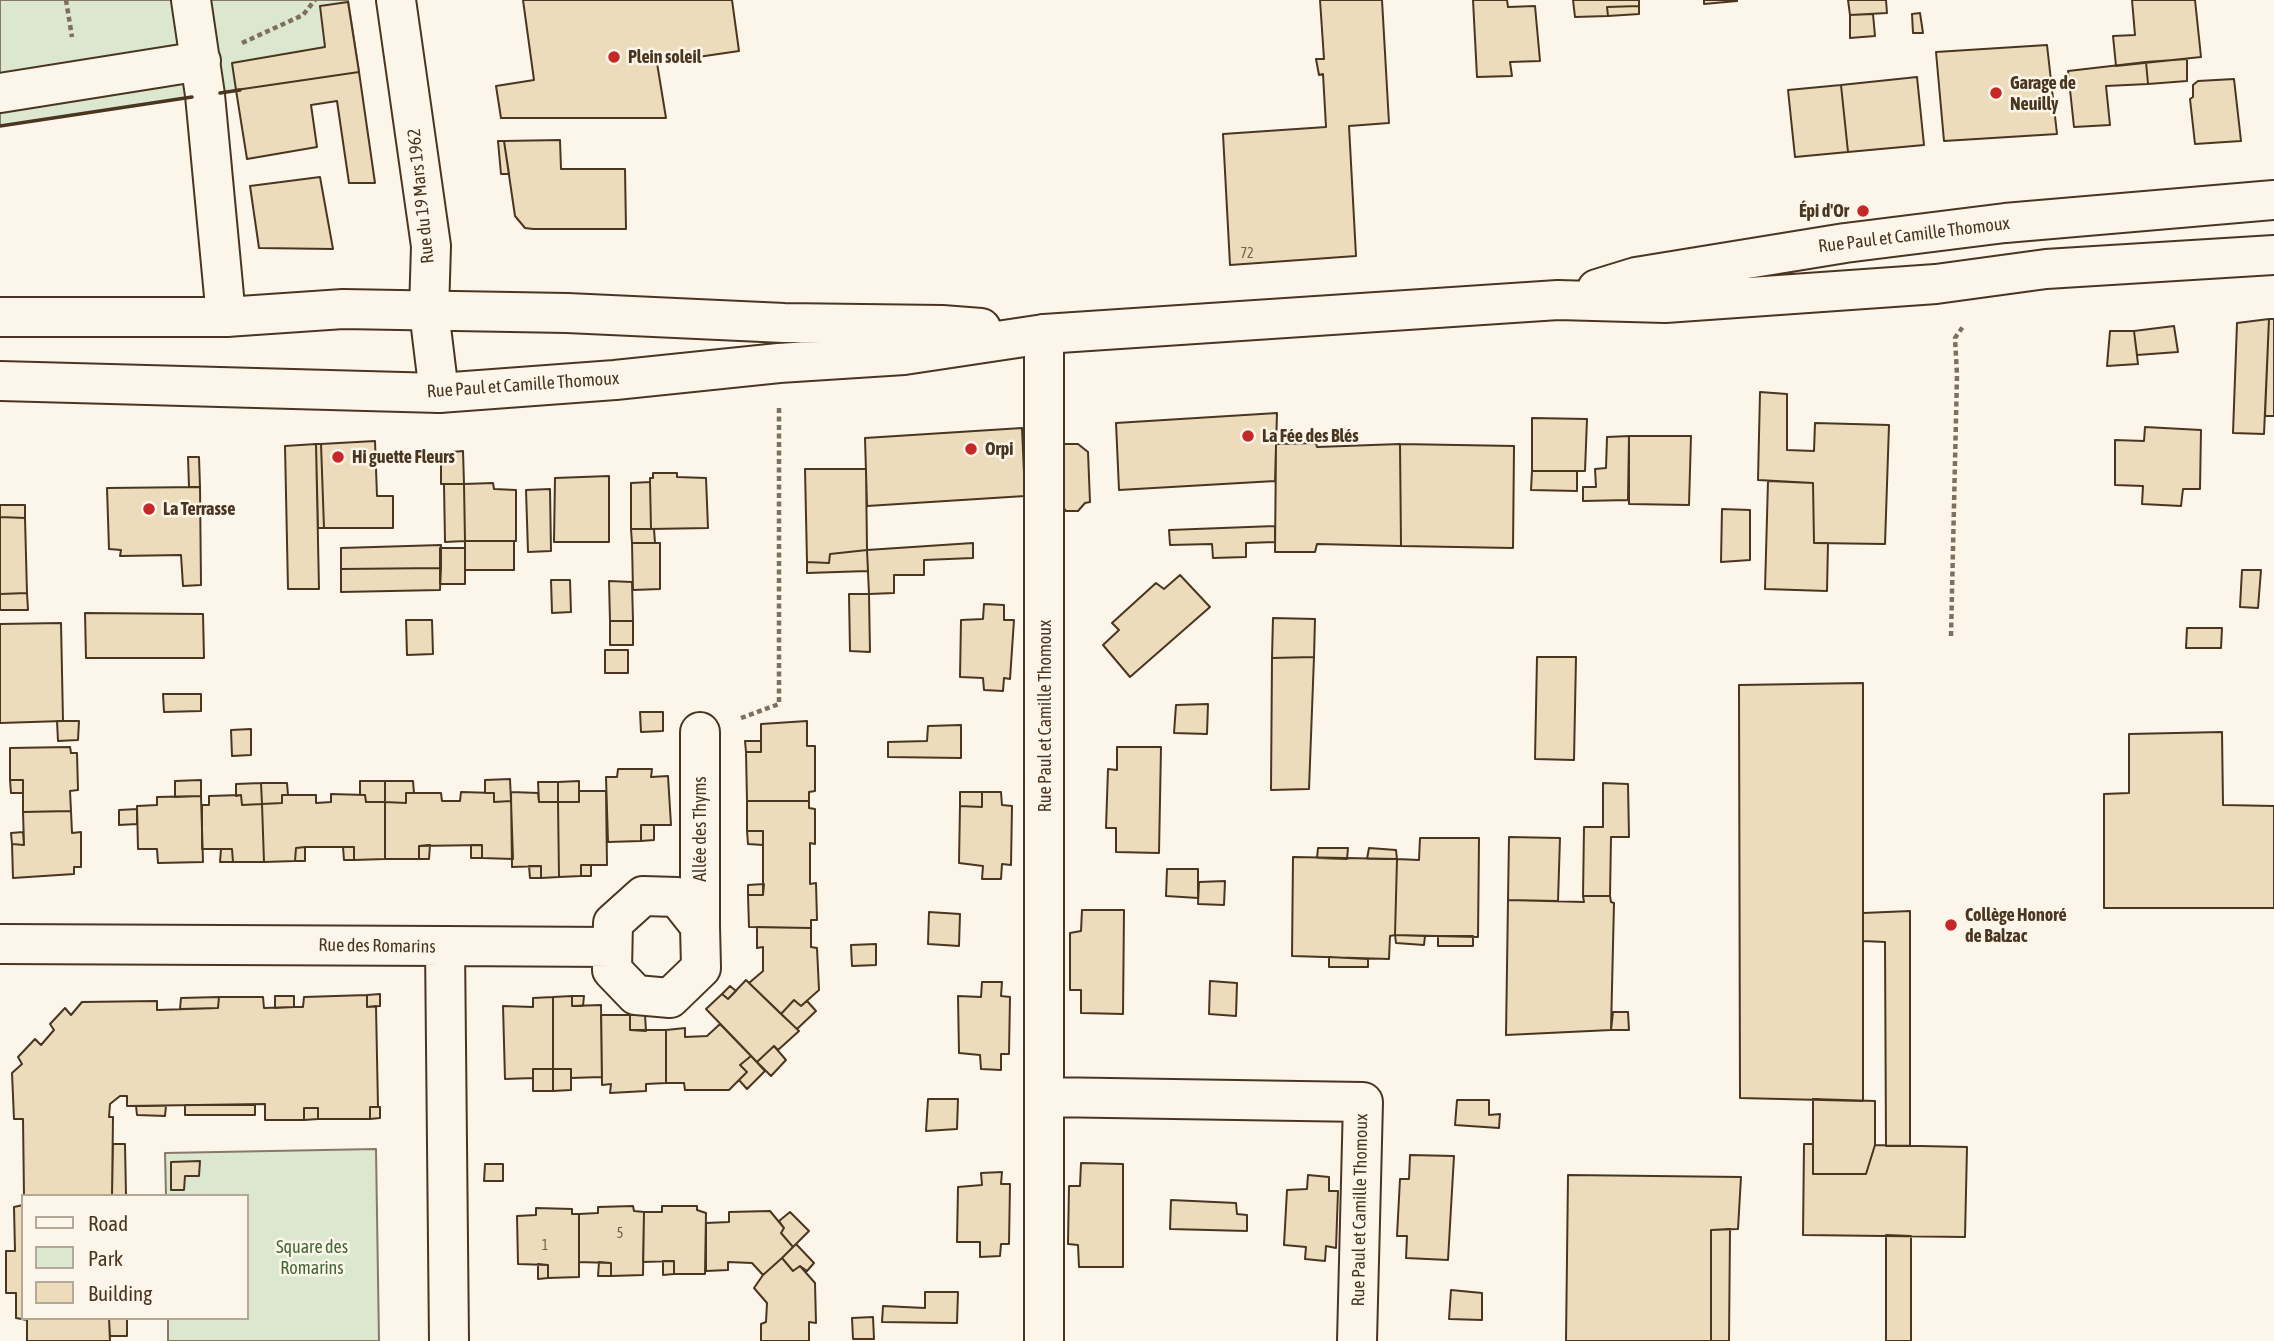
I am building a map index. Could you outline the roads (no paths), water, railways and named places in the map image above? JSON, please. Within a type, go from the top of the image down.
[{"type":"main road","points":[[191,0],[201,61],[226,317]]},
{"type":"main road","name":"Rue du 19 Mars 1962","points":[[396,0],[431,246],[429,311],[439,393]]},
{"type":"main road","points":[[0,93],[201,61]]},
{"type":"main road","name":"Rue Paul et Camille Thomoux","points":[[1558,300],[1636,277],[1845,243],[2005,223],[2274,200]]},
{"type":"main road","name":"Rue Paul et Camille Thomoux","points":[[0,381],[439,393],[604,381],[779,363],[904,355],[1044,334],[1558,300],[1665,303],[1936,284],[2046,270],[2274,256]]},
{"type":"main road","name":"Rue Paul et Camille Thomoux","points":[[0,317],[226,317],[343,309],[567,313],[784,323],[942,325],[1044,334]]},
{"type":"main road","name":"Rue Paul et Camille Thomoux","points":[[1044,334],[1044,1341]]},
{"type":"main road","name":"Allée des Thyms","points":[[700,732],[702,968],[670,998],[636,995],[612,970],[613,923],[643,896],[677,897],[700,926]]},
{"type":"main road","name":"Rue des Romarins","points":[[0,944],[444,946],[449,1341]]},
{"type":"main road","points":[[444,946],[612,947]]},
{"type":"main road","name":"Rue Paul et Camille Thomoux","points":[[1046,1097],[1363,1102],[1357,1341]]},
{"type":"place","name":"Plein soleil","points":[[614,57]]},
{"type":"place","name":"Garage de Neuilly","points":[[1996,93]]},
{"type":"place","name":"Épi d'Or","points":[[1863,211]]},
{"type":"place","name":"La Fée des Blés","points":[[1248,436]]},
{"type":"place","name":"Orpi","points":[[971,449]]},
{"type":"place","name":"Hi guette Fleurs","points":[[338,457]]},
{"type":"place","name":"La Terrasse","points":[[149,509]]},
{"type":"place","name":"Collège Honoré de Balzac","points":[[1951,925]]},
{"type":"park label","name":"Square des Romarins","points":[[312,1257]]}]
